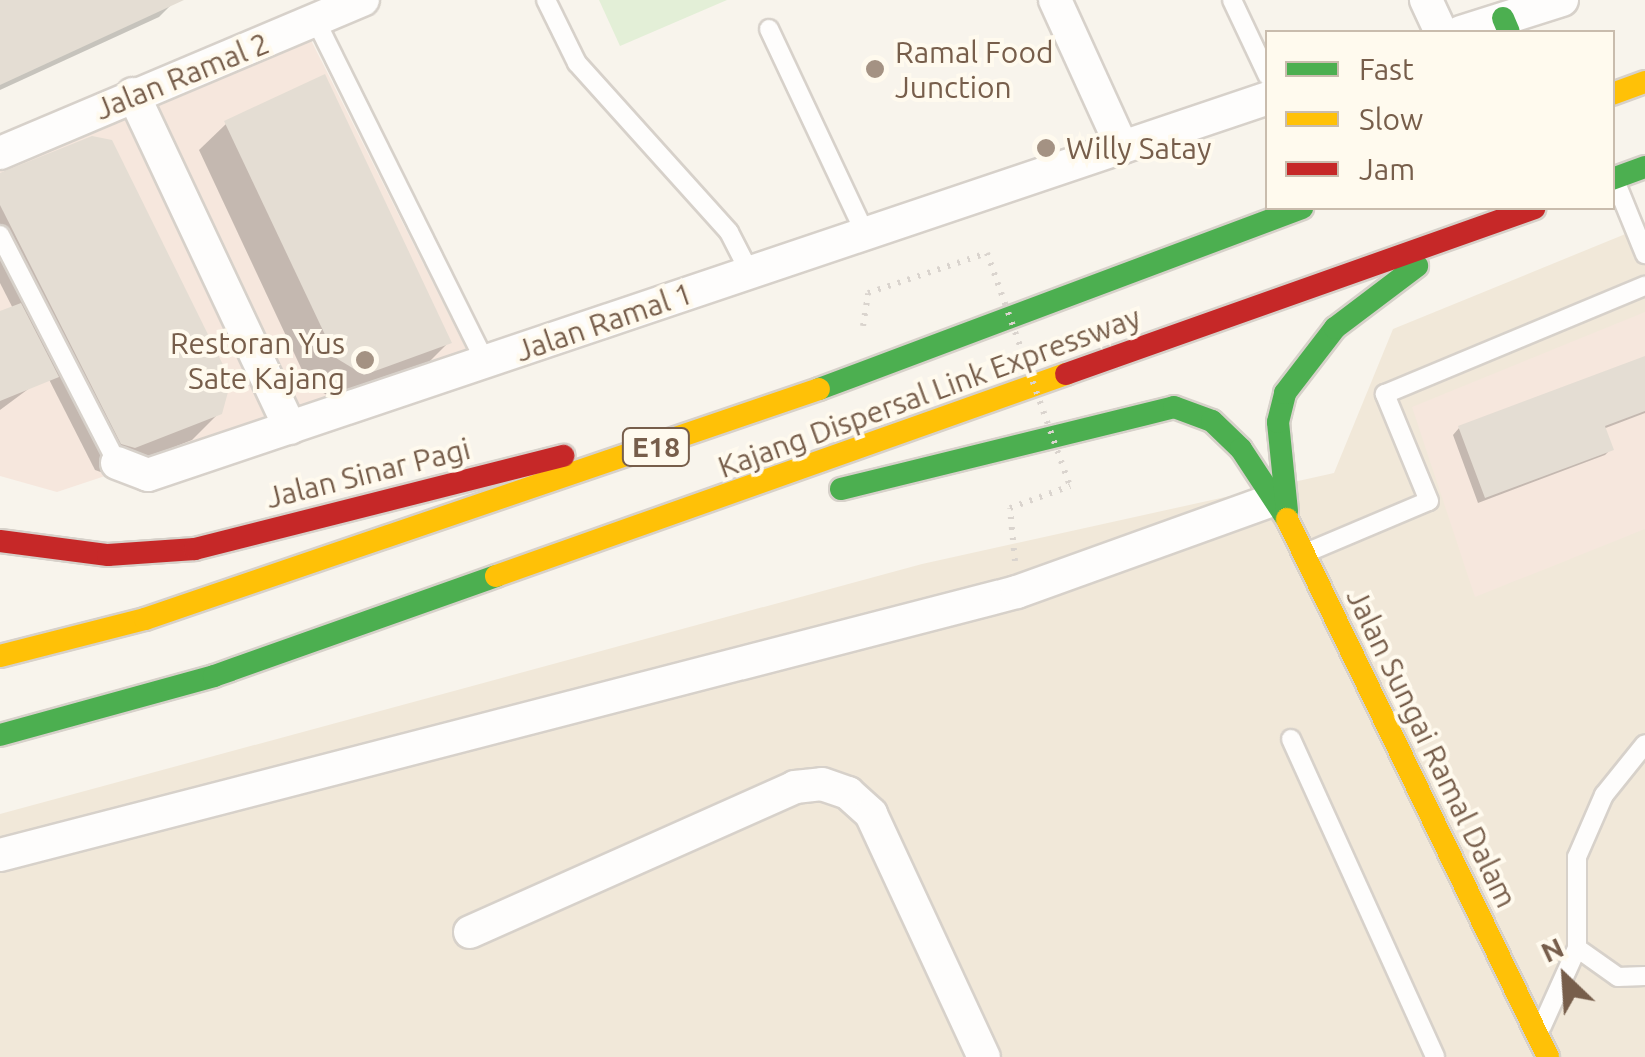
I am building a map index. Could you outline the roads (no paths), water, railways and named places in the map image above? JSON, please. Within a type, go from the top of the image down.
[{"type":"main road","points":[[1615,93],[1645,82]]},
{"type":"main road","points":[[1615,177],[1645,167]]},
{"type":"main road","points":[[1174,254],[1267,210]]},
{"type":"main road","name":"Kajang Dispersal Link Expressway","points":[[0,656],[145,619],[748,416],[1296,210]]},
{"type":"main road","name":"Kajang Dispersal Link Expressway","points":[[0,735],[214,676],[1528,210]]},
{"type":"main road","points":[[1281,509],[1278,422],[1298,370],[1336,328],[1453,237]]},
{"type":"main road","points":[[812,496],[1174,408],[1212,422],[1241,448],[1281,509]]},
{"type":"main road","name":"Jalan Sinar Pagi","points":[[0,541],[108,555],[195,549],[425,487],[748,416]]},
{"type":"main road","name":"Jalan Sungai Ramal Dalam","points":[[1281,509],[1543,1046]]},
{"type":"main road","points":[[489,580],[754,511]]},
{"type":"street","name":"Jalan Ramal 2","points":[[0,153],[364,0]]},
{"type":"street","points":[[1055,0],[1122,147]]},
{"type":"street","points":[[1426,0],[1440,30]]},
{"type":"street","points":[[1490,23],[1562,0]]},
{"type":"street","points":[[133,94],[290,428]]},
{"type":"street","name":"Jalan Ramal 1","points":[[117,463],[148,475],[1265,99]]},
{"type":"street","points":[[0,855],[1017,592],[1281,509]]},
{"type":"street","points":[[470,932],[795,787],[822,784],[848,793],[871,814],[984,1057]]},
{"type":"lane","points":[[546,0],[576,63],[729,232],[750,273]]},
{"type":"lane","points":[[1232,0],[1265,70]]},
{"type":"lane","points":[[316,22],[485,362]]},
{"type":"lane","points":[[769,29],[865,234]]},
{"type":"lane","points":[[1615,183],[1645,254]]},
{"type":"lane","points":[[0,235],[117,463]]},
{"type":"lane","points":[[1304,554],[1429,501],[1385,394],[1645,286]]},
{"type":"lane","points":[[1291,739],[1435,1057]]},
{"type":"lane","points":[[1543,1046],[1576,948],[1577,857],[1604,795],[1645,744]]},
{"type":"lane","points":[[1576,948],[1618,977],[1645,976]]},
{"type":"place","name":"Ramal Food Junction","points":[[875,69]]},
{"type":"place","name":"Willy Satay","points":[[1046,148]]},
{"type":"place","name":"Restoran Yus Sate Kajang","points":[[365,360]]}]
